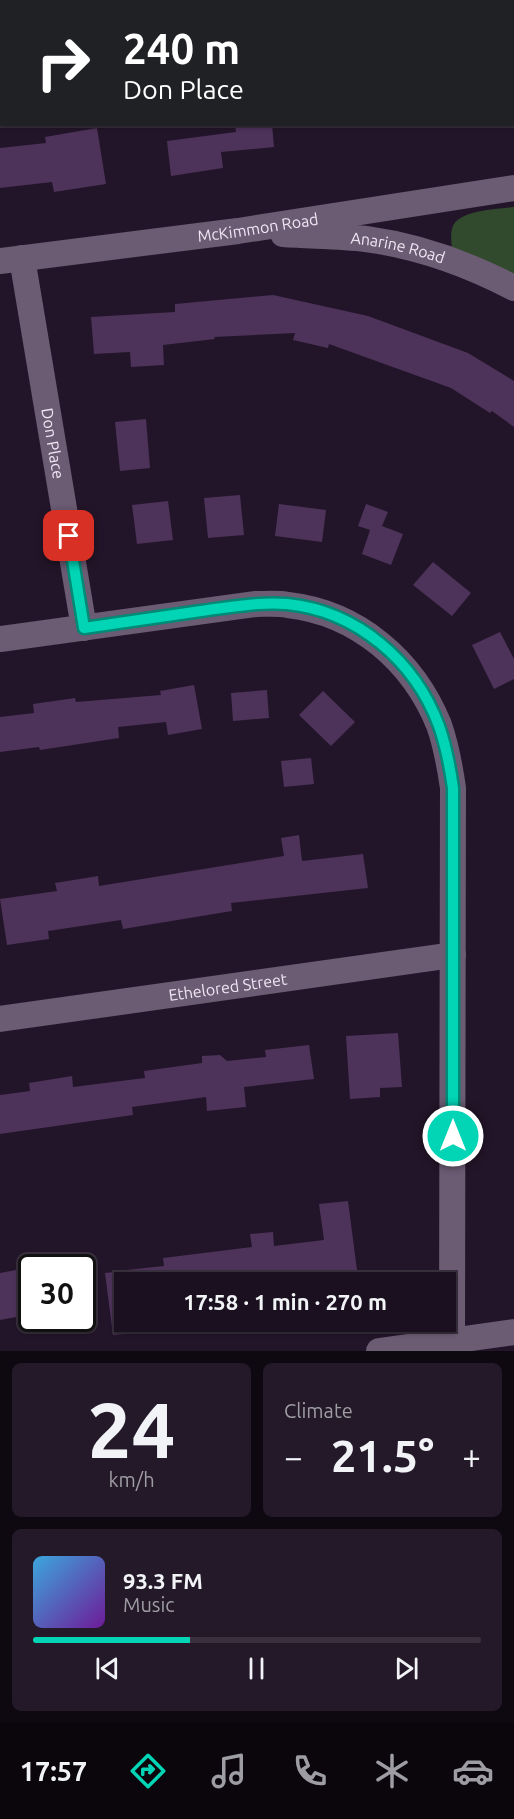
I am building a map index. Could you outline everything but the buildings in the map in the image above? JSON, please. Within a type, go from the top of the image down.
[{"type":"street","name":"McKimmon Road","points":[[11,260],[238,231],[514,188]]},
{"type":"street","name":"Anarine Road","points":[[238,231],[366,239],[432,254],[514,288]]},
{"type":"street","name":"Don Place","points":[[11,260],[84,628]]},
{"type":"street","points":[[0,639],[256,604],[288,604],[319,610],[348,622],[376,639],[409,672],[426,698],[439,726],[448,757],[453,788],[452,1341]]},
{"type":"street","name":"Ethelored Street","points":[[0,1019],[453,955]]},
{"type":"street","points":[[379,1351],[514,1332]]},
{"type":"green space","points":[[514,207],[514,279],[452,248],[452,229],[459,219],[481,211]]},
{"type":"route","points":[[69,536],[84,628],[256,604],[288,604],[319,610],[348,622],[387,648],[409,672],[426,698],[439,726],[448,757],[453,788],[453,1136]]}]
